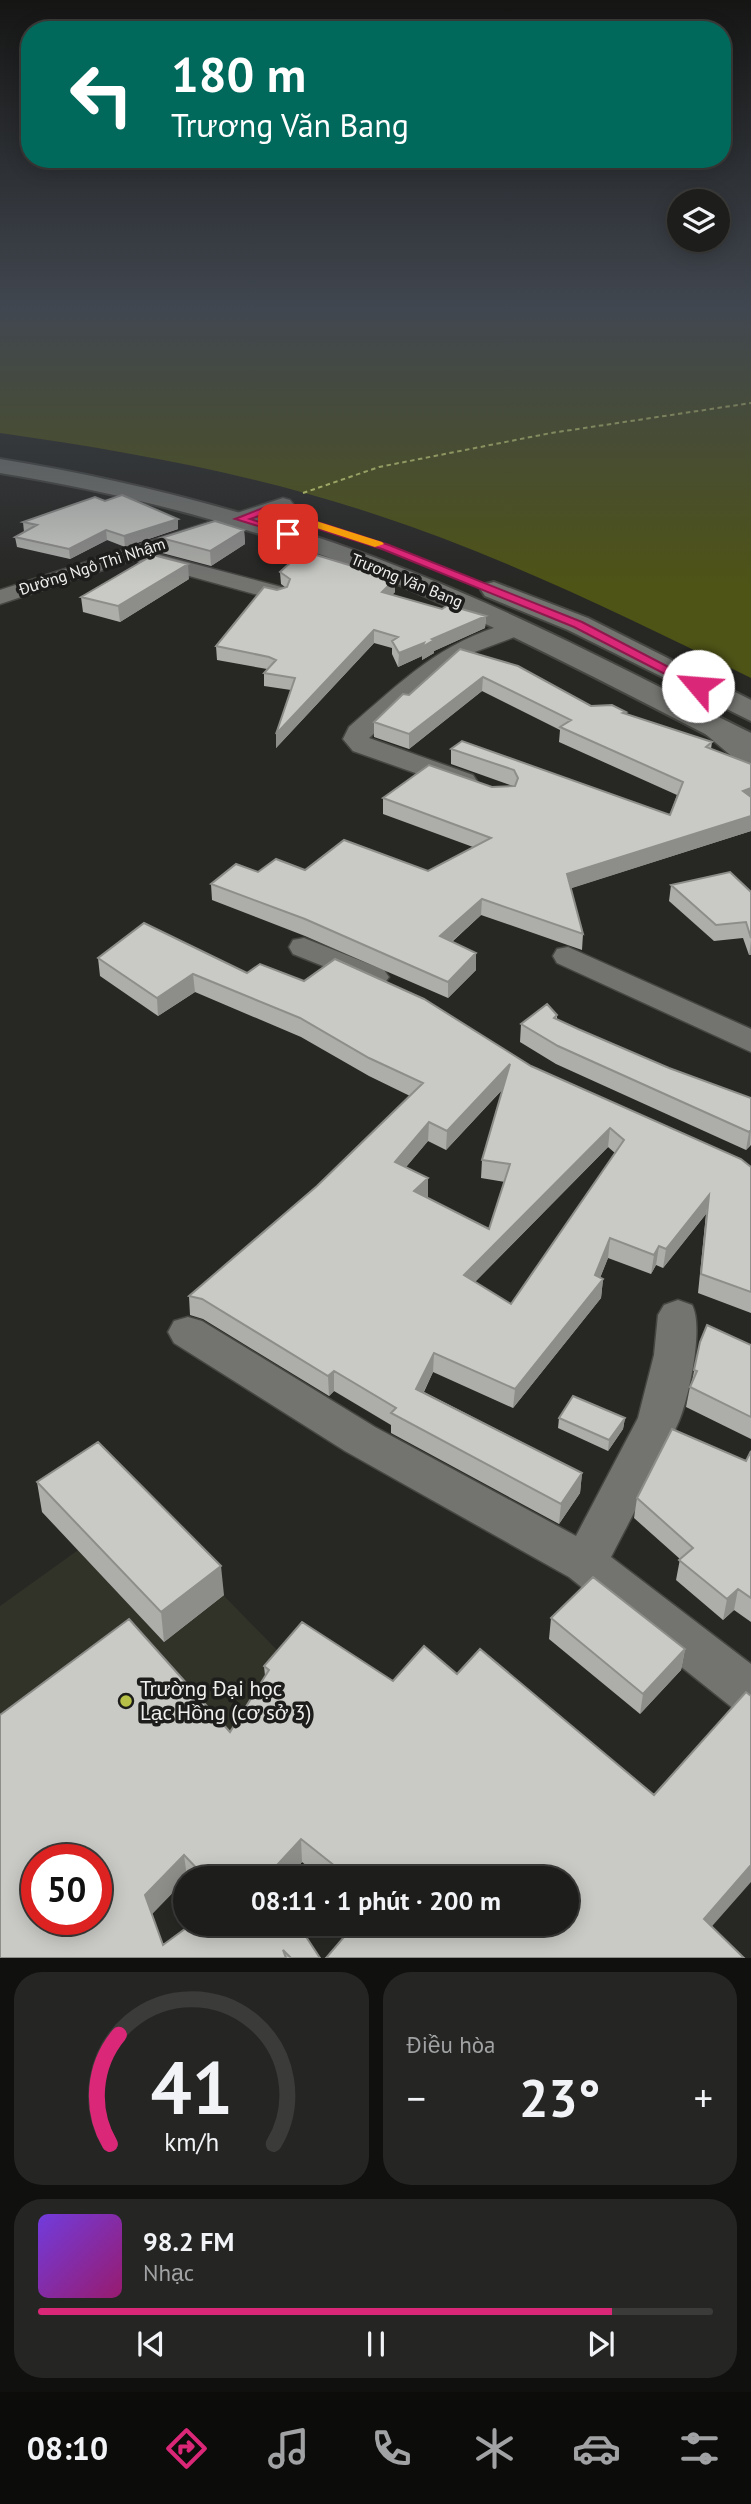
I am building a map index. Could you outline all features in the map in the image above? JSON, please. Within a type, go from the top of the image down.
[{"type":"main road","points":[[0,452],[146,478],[386,547],[578,624],[751,712]]},
{"type":"main road","name":"Trương Văn Bang","points":[[0,466],[264,511],[367,563],[517,628],[751,745]]},
{"type":"street","name":"Đường Ngô Thì Nhậm","points":[[0,597],[264,511]]},
{"type":"street","points":[[131,554],[277,593]]},
{"type":"street","points":[[489,789],[362,746],[356,739],[358,732],[379,711],[456,652],[517,628]]},
{"type":"street","points":[[456,652],[494,661]]},
{"type":"street","points":[[705,721],[751,759]]},
{"type":"street","points":[[304,947],[401,989]]},
{"type":"street","points":[[568,956],[751,1042]]},
{"type":"street","points":[[585,1563],[659,1418],[674,1355],[678,1315]]},
{"type":"street","points":[[188,1332],[360,1439],[585,1563],[751,1693]]},
{"type":"shaded area","points":[[0,402],[751,402],[751,678],[613,611],[520,570],[377,515],[284,487],[190,465],[0,433]]},
{"type":"shaded area","name":"Trường Đại học Lạc Hồng (cơ sở 3)","points":[[102,1471],[281,1654],[225,1748],[64,1844],[21,1844],[21,1892],[0,1934],[0,1606],[78,1550],[42,1512]]},
{"type":"building","points":[[122,495],[178,519],[124,536],[106,530],[69,549],[15,537],[37,525],[23,522],[95,497],[105,501]]},
{"type":"building","points":[[215,521],[244,530],[210,551],[161,538]]},
{"type":"building","points":[[303,551],[395,579],[382,592],[442,609],[448,605],[486,616],[432,639],[434,640],[422,647],[424,643],[399,653],[392,641],[398,637],[374,630],[276,734],[295,678],[264,673],[276,660],[269,657],[216,646],[264,587],[277,590],[287,587],[290,579],[280,572]]},
{"type":"building","points":[[153,555],[188,564],[118,606],[81,597]]},
{"type":"building","points":[[460,649],[518,666],[591,706],[612,705],[626,712],[623,713],[712,742],[706,747],[751,764],[751,788],[743,791],[751,797],[751,816],[567,874],[583,934],[482,899],[440,936],[476,953],[448,982],[305,919],[211,884],[236,864],[258,872],[276,859],[305,870],[344,840],[428,871],[491,838],[383,798],[429,765],[492,787],[515,786],[518,778],[514,770],[451,749],[462,741],[670,815],[683,782],[560,727],[571,720],[483,677],[409,734],[374,722],[403,694],[409,695]]},
{"type":"building","points":[[730,872],[751,892],[751,938],[746,922],[716,925],[671,885]]},
{"type":"building","points":[[144,923],[247,973],[260,964],[304,981],[335,959],[424,999],[531,1066],[741,1159],[751,1167],[751,1292],[701,1274],[709,1195],[666,1249],[659,1246],[654,1255],[610,1238],[595,1275],[603,1279],[515,1389],[434,1353],[416,1389],[582,1473],[561,1504],[391,1413],[396,1408],[334,1371],[328,1376],[202,1299],[189,1296],[317,1186],[423,1083],[369,1058],[300,1018],[193,974],[157,998],[98,958]],"holes":[[[510,1064],[482,1160],[510,1164],[489,1229],[414,1191],[428,1178],[395,1162],[429,1122],[447,1131]],[[610,1128],[624,1140],[511,1304],[464,1275]]]},
{"type":"building","points":[[547,1004],[557,1015],[554,1018],[669,1068],[751,1098],[751,1130],[749,1132],[558,1046],[521,1024]]},
{"type":"building","points":[[707,1325],[751,1345],[751,1417],[690,1387],[697,1371],[694,1370],[700,1342]]},
{"type":"building","points":[[573,1396],[625,1418],[609,1440],[559,1418]]},
{"type":"building","points":[[672,1429],[746,1461],[751,1451],[751,1598],[738,1589],[727,1599],[679,1560],[693,1548],[637,1498]]},
{"type":"building","points":[[98,1442],[221,1566],[161,1612],[37,1482]]},
{"type":"building","points":[[593,1577],[685,1649],[643,1694],[551,1618]]},
{"type":"building","points":[[129,1619],[230,1732],[269,1670],[264,1666],[302,1622],[393,1681],[424,1646],[457,1674],[480,1649],[654,1795],[746,1692],[751,1696],[751,1865],[704,1919],[744,1958],[326,1958],[345,1936],[579,1936],[579,1866],[335,1866],[301,1839],[276,1866],[195,1866],[184,1855],[145,1895],[163,1945],[175,1936],[306,1936],[320,1958],[291,1958],[283,1950],[286,1958],[0,1958],[0,1715]]},
{"type":"ferry route","points":[[303,493],[379,467],[551,433],[751,403]]},
{"type":"slow traffic","points":[[275,511],[379,544]]},
{"type":"place","name":"Trường Đại học Lạc Hồng (cơ sở 3)","points":[[126,1701]]},
{"type":"route","points":[[288,534],[240,519],[268,509],[386,547],[578,624],[698,686]]}]
